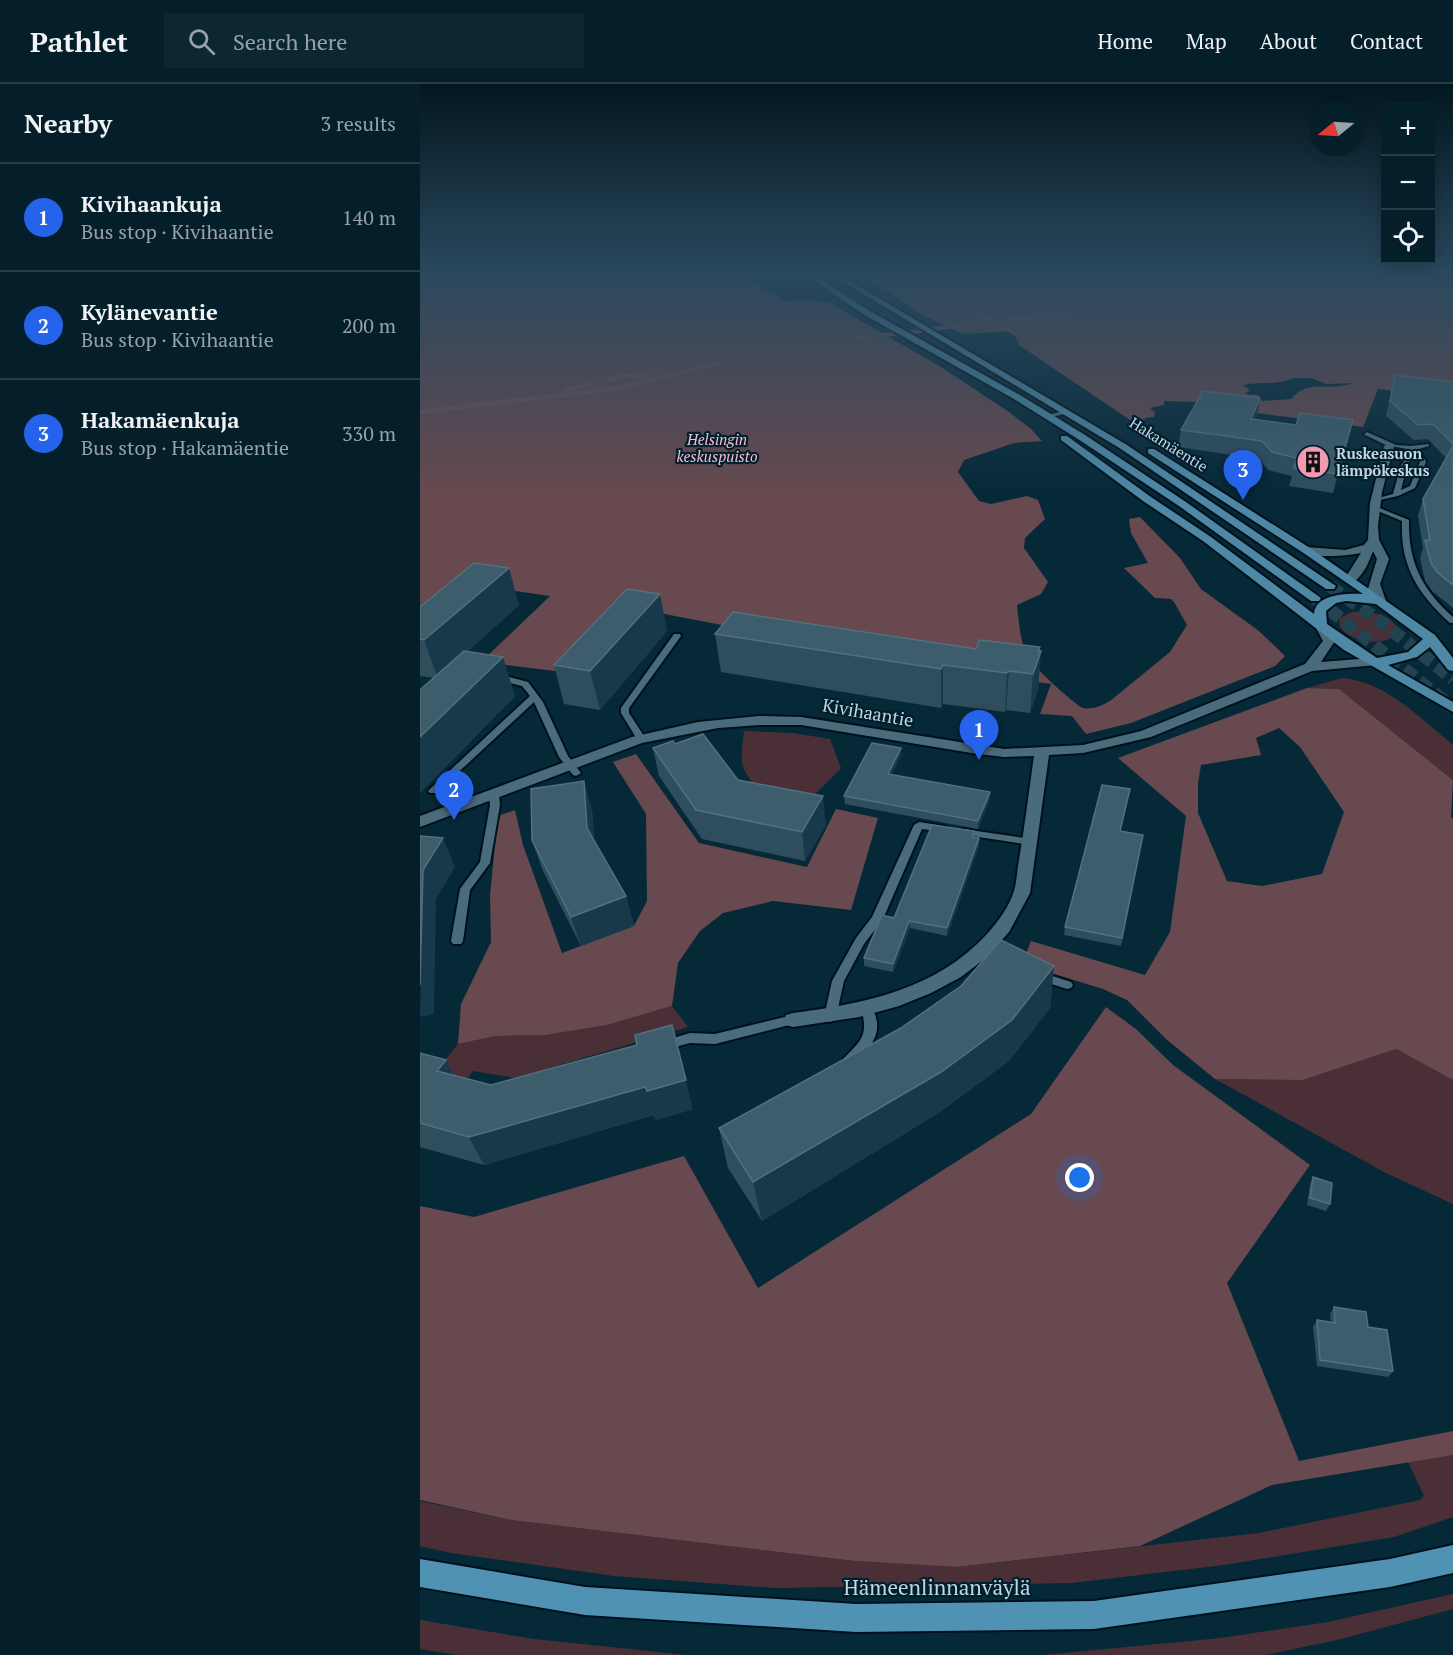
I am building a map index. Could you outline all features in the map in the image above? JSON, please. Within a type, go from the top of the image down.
[{"type":"highway","name":"Hämeenlinnanväylä","points":[[420,1573],[585,1601],[644,1605],[856,1618],[1094,1615],[1390,1573],[1453,1559]]},
{"type":"main road","points":[[927,347],[1048,416],[1228,536],[1315,598]]},
{"type":"main road","name":"Hakamäentie","points":[[959,347],[1124,447],[1330,586]]},
{"type":"main road","name":"Hakamäentie","points":[[969,353],[992,361],[1091,416]]},
{"type":"main road","points":[[986,380],[1002,395],[1207,539],[1372,662],[1453,708]]},
{"type":"main road","name":"Hakamäentie","points":[[1145,447],[1306,550],[1380,601],[1430,638],[1453,667]]},
{"type":"main road","points":[[1321,626],[1320,610],[1350,580]]},
{"type":"main road","points":[[1329,601],[1353,597],[1380,601]]},
{"type":"main road","points":[[1372,662],[1412,656],[1421,651],[1430,638]]},
{"type":"street","points":[[1350,580],[1362,564],[1370,544],[1389,446]]},
{"type":"street","points":[[1306,550],[1345,553],[1370,544]]},
{"type":"street","points":[[1370,544],[1383,559],[1373,585],[1373,592],[1380,601]]},
{"type":"street","points":[[1310,667],[1327,647],[1329,641],[1321,626]]},
{"type":"street","name":"Kivihaantie","points":[[420,822],[574,769],[641,739],[709,724],[770,719],[801,721],[1004,753],[1083,749],[1122,741],[1310,667],[1372,662]]},
{"type":"street","points":[[793,1020],[830,1017],[908,997],[945,979],[978,953],[1004,926],[1021,896],[1042,752]]},
{"type":"lane","points":[[1048,416],[1066,412]]},
{"type":"lane","points":[[1367,434],[1389,446],[1416,448],[1427,445]]},
{"type":"lane","points":[[1396,495],[1404,465],[1416,448]]},
{"type":"lane","points":[[1376,504],[1413,487],[1423,462],[1416,448]]},
{"type":"lane","points":[[1376,504],[1406,520],[1404,540],[1408,558],[1425,593],[1438,609],[1453,621]]},
{"type":"lane","points":[[641,739],[625,713],[625,708],[677,636]]},
{"type":"lane","points":[[484,675],[525,684],[534,697],[564,757],[574,769]]},
{"type":"lane","points":[[434,791],[534,697]]},
{"type":"lane","points":[[457,941],[465,889],[485,863],[495,805],[494,795]]},
{"type":"lane","points":[[830,1017],[838,981],[860,941],[877,919],[919,825],[1030,842]]},
{"type":"lane","points":[[978,953],[995,961]]},
{"type":"lane","points":[[1031,973],[1067,985]]},
{"type":"lane","points":[[836,1074],[871,1037],[873,1023],[867,1009]]},
{"type":"lane","points":[[657,1047],[690,1038],[715,1039],[793,1020]]},
{"type":"shaded area","points":[[1352,612],[1379,614],[1386,617],[1398,632],[1392,638],[1383,641],[1352,637],[1344,632],[1340,625],[1340,618]]},
{"type":"shaded area","points":[[1342,678],[1373,686],[1388,694],[1453,745],[1453,780],[1339,689],[1307,688]]},
{"type":"shaded area","points":[[744,731],[793,733],[830,739],[841,768],[812,797],[763,795],[749,778],[743,766]]},
{"type":"shaded area","points":[[672,1006],[688,1027],[516,1078],[473,1071],[461,1089],[429,1080],[458,1044],[496,1036],[546,1035],[607,1025]]},
{"type":"shaded area","points":[[1396,1049],[1453,1080],[1453,1204],[1386,1173],[1215,1079],[1303,1080]]},
{"type":"shaded area","points":[[1453,1455],[1453,1517],[1394,1537],[1224,1565],[1072,1583],[775,1588],[614,1576],[451,1553],[420,1546],[420,1501],[511,1520],[855,1561],[957,1567],[1259,1533],[1420,1500],[1424,1496],[1408,1462]]},
{"type":"shaded area","points":[[1453,1594],[1453,1609],[1337,1640],[1265,1655],[1043,1655],[1221,1638],[1328,1622]]},
{"type":"shaded area","points":[[420,1620],[534,1639],[687,1655],[457,1655],[420,1649]]},
{"type":"green space","name":"Helsingin keskuspuisto","points":[[420,347],[907,347],[1009,412],[1042,441],[1014,443],[964,460],[958,472],[979,501],[991,504],[1027,496],[1038,500],[1045,519],[1025,538],[1024,548],[1048,582],[1041,594],[1017,605],[1020,634],[1030,660],[1072,700],[1083,708],[1096,707],[1110,701],[1170,652],[1187,625],[1171,599],[1155,598],[1124,568],[1148,563],[1131,533],[1129,519],[1140,517],[1180,558],[1201,589],[1259,631],[1285,656],[1275,666],[1131,723],[1086,734],[1072,716],[1040,714],[1051,684],[969,672],[638,609],[579,674],[481,662],[550,596],[472,585],[420,630]]},
{"type":"green space","points":[[1022,347],[1453,347],[1453,398],[1378,389],[1363,427],[1196,405],[1198,402],[1164,401],[1164,405],[1150,408],[1155,412],[1154,417],[1145,418],[1142,428]],"holes":[[[1293,378],[1312,378],[1326,384],[1352,383],[1312,387],[1304,389],[1291,399],[1262,401],[1258,395],[1245,394],[1250,390],[1243,385],[1280,382]]]},
{"type":"green space","points":[[1307,688],[1339,689],[1453,780],[1451,817],[1453,819],[1453,1080],[1396,1049],[1303,1080],[1215,1079],[1166,1039],[1127,1000],[1103,989],[1022,964],[1031,941],[1145,975],[1170,932],[1186,816],[1118,758]],"holes":[[[1279,728],[1300,747],[1344,812],[1322,874],[1262,886],[1227,881],[1198,813],[1198,783],[1201,765],[1261,755],[1256,738]]]},
{"type":"green space","points":[[636,754],[699,843],[807,867],[836,809],[878,818],[851,910],[773,901],[723,913],[700,931],[678,963],[672,1006],[607,1025],[546,1035],[496,1036],[458,1044],[461,1004],[491,942],[490,895],[498,816],[515,810],[523,845],[562,953],[634,926],[647,901],[646,814],[613,762]]},
{"type":"green space","points":[[1106,1007],[1136,1029],[1173,1065],[1310,1165],[1227,1283],[1299,1461],[1453,1431],[1453,1455],[1272,1485],[1140,1546],[957,1567],[855,1561],[511,1520],[420,1500],[420,1206],[474,1217],[684,1156],[758,1288],[1031,1114]]},
{"type":"building","points":[[1395,375],[1453,382],[1453,444],[1433,424],[1418,425],[1390,401]]},
{"type":"building","points":[[1203,391],[1260,398],[1251,419],[1296,425],[1300,413],[1353,420],[1337,474],[1294,468],[1297,458],[1272,452],[1262,441],[1181,430]]},
{"type":"building","points":[[1453,446],[1453,585],[1438,573],[1431,563],[1425,540],[1430,540],[1423,499]]},
{"type":"building","points":[[474,563],[509,568],[424,640],[420,639],[420,607]]},
{"type":"building","points":[[627,589],[660,594],[590,671],[554,665]]},
{"type":"building","points":[[733,612],[976,649],[979,640],[1040,647],[1038,651],[1041,651],[1033,674],[943,665],[941,669],[715,634]]},
{"type":"building","points":[[464,651],[503,657],[420,737],[420,690]]},
{"type":"building","points":[[703,734],[738,780],[823,796],[802,832],[696,810],[653,748],[673,741],[675,744]]},
{"type":"building","points":[[872,743],[901,748],[888,774],[990,792],[978,821],[844,796]]},
{"type":"building","points":[[584,781],[587,828],[626,896],[571,917],[532,840],[531,789]]},
{"type":"building","points":[[1102,785],[1130,789],[1120,831],[1143,835],[1122,938],[1065,927]]},
{"type":"building","points":[[932,825],[974,831],[972,837],[979,838],[947,928],[909,921],[893,964],[864,958],[882,915],[894,918]]},
{"type":"building","points":[[420,836],[443,838],[423,870],[420,985]]},
{"type":"building","points":[[1001,940],[1054,966],[1012,1020],[941,1072],[753,1182],[719,1128],[901,1028],[961,986]]},
{"type":"building","points":[[672,1025],[686,1080],[647,1091],[645,1087],[469,1137],[420,1123],[420,1053],[446,1060],[437,1071],[491,1085],[637,1045],[635,1035]]},
{"type":"building","points":[[1313,1177],[1332,1183],[1330,1204],[1310,1198]]},
{"type":"building","points":[[1334,1307],[1366,1312],[1368,1327],[1387,1330],[1393,1371],[1320,1360],[1317,1320],[1335,1323]]},
{"type":"waterway","points":[[607,391],[722,362]]},
{"type":"waterway","points":[[607,380],[625,376],[650,377]]},
{"type":"waterway","points":[[570,389],[567,390],[589,384]]},
{"type":"waterway","points":[[420,412],[613,389]]},
{"type":"tunnel","points":[[1330,586],[1384,624],[1453,679]]},
{"type":"tunnel","points":[[1315,598],[1453,708]]},
{"type":"place","name":"Ruskeasuon lämpökeskus","points":[[1313,462]]},
{"type":"place","name":"Hakamäenkuja","points":[[1243,500]]},
{"type":"place","name":"Kivihaankuja","points":[[979,760]]},
{"type":"place","name":"Kylänevantie","points":[[454,820]]}]
